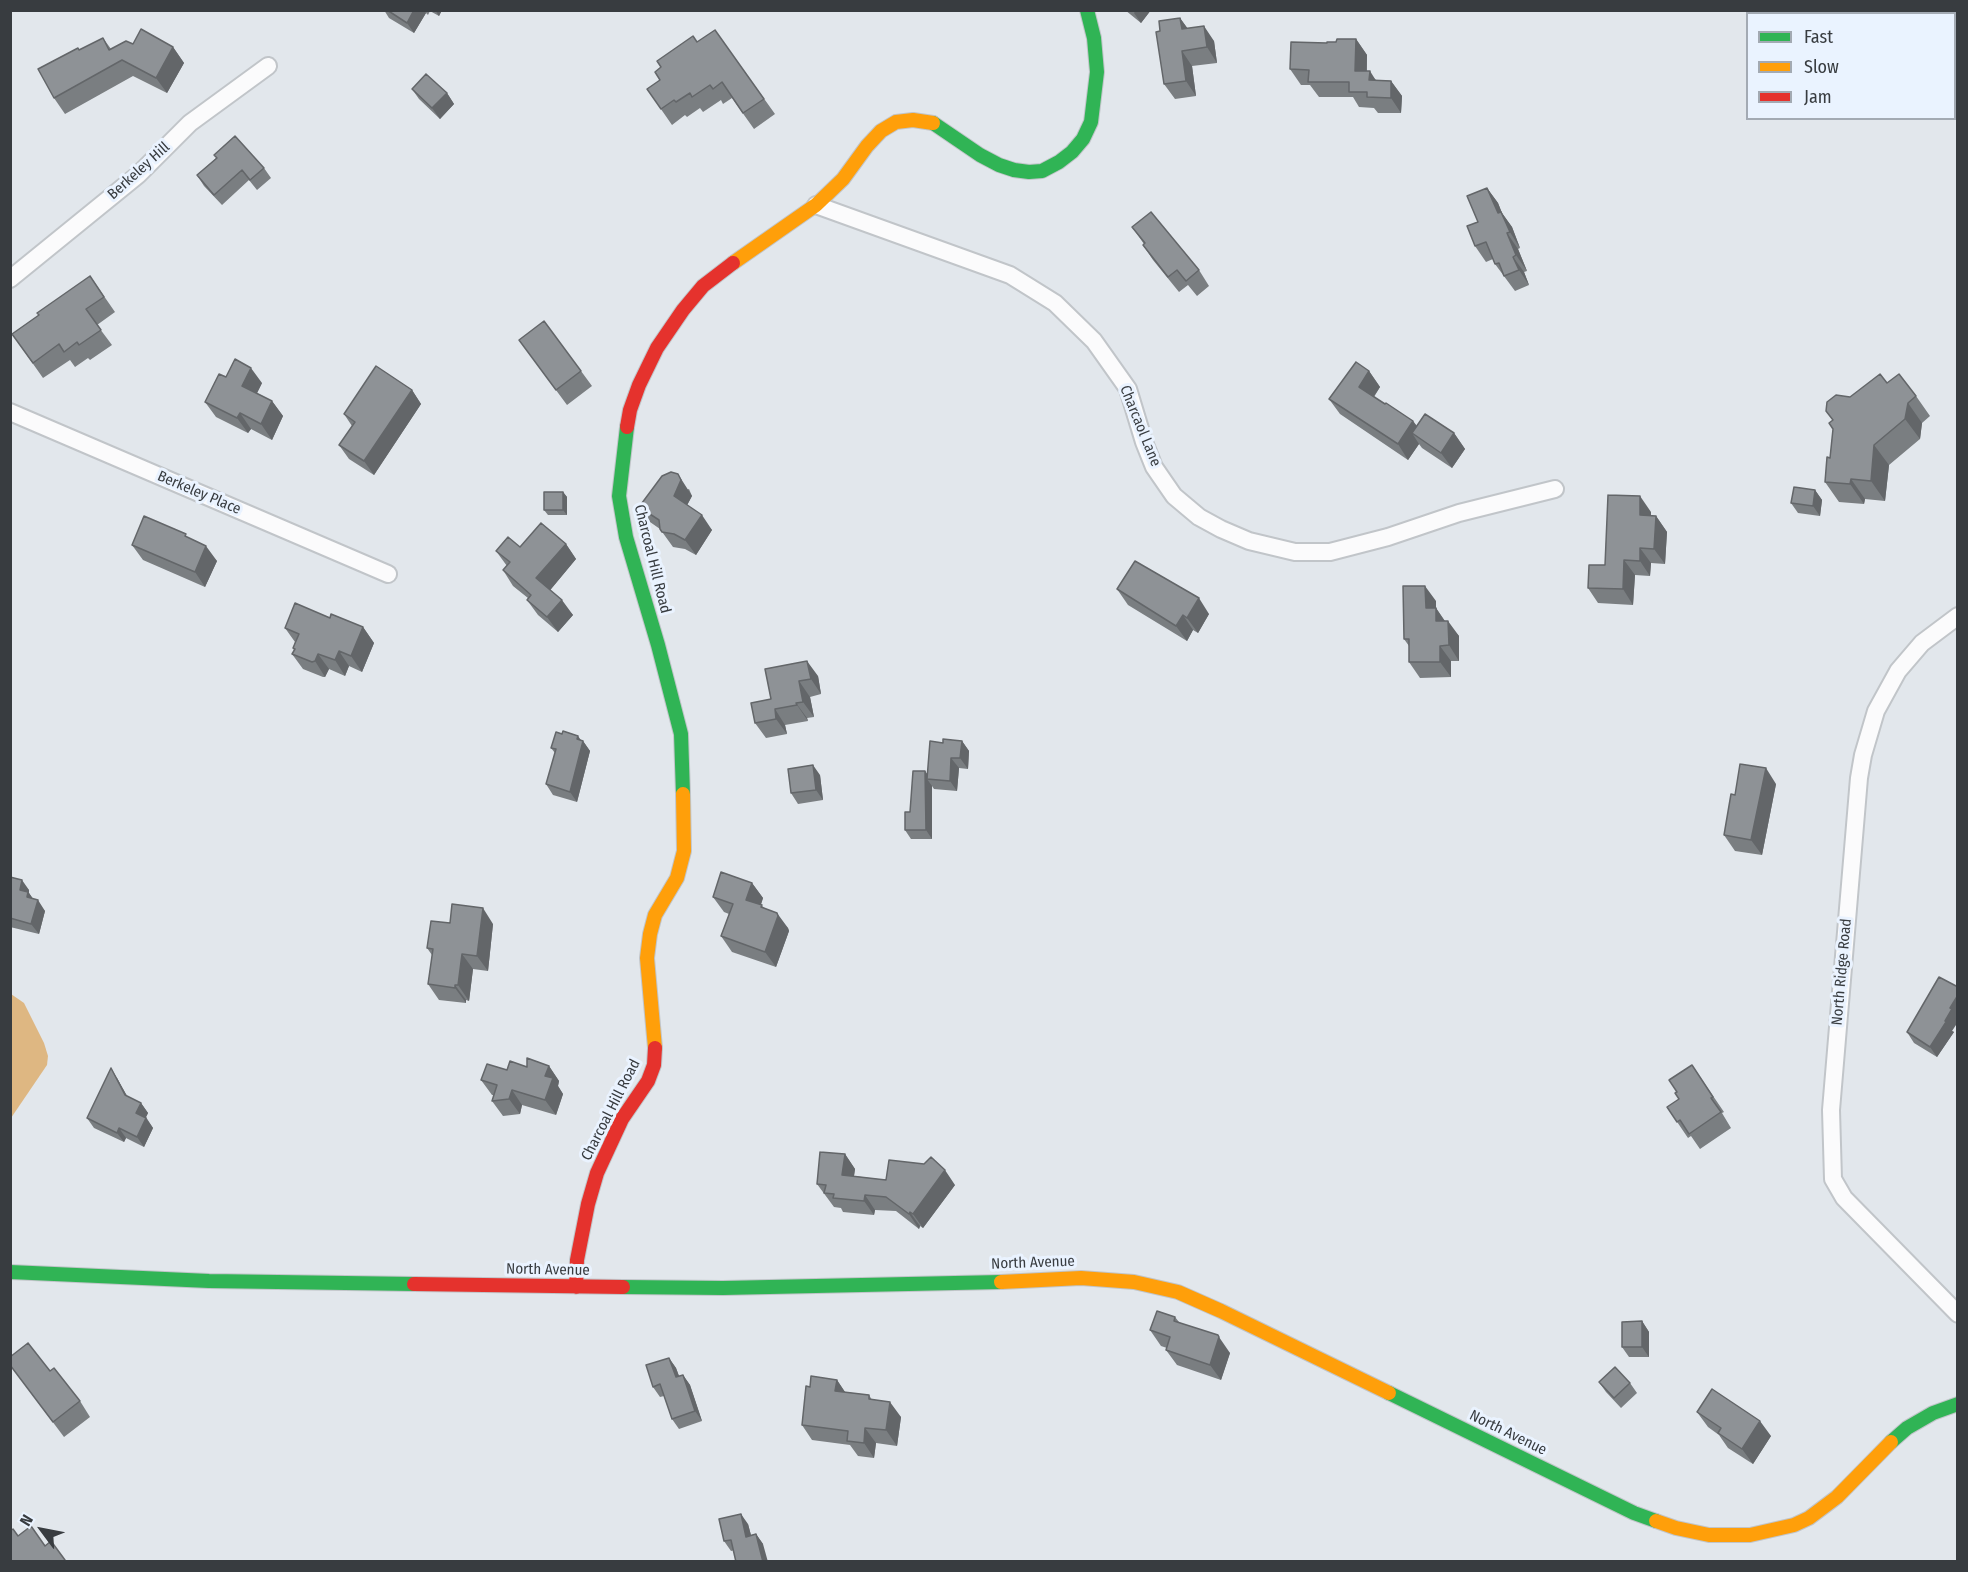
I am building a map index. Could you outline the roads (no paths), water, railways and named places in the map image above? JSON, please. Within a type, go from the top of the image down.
[{"type":"street","name":"Charcoal Hill Road","points":[[576,1287],[578,1260],[588,1204],[597,1173],[622,1119],[648,1081],[654,1065],[655,1041],[647,958],[650,934],[655,915],[677,878],[684,851],[681,734],[658,645],[628,546],[620,496],[630,410],[639,385],[657,348],[703,286],[816,205],[843,179],[881,131],[896,122],[913,120],[932,122],[980,155],[1014,170],[1042,171],[1072,152],[1091,123],[1097,72],[1094,38],[1087,10]]},
{"type":"street","name":"Berkeley Hill","points":[[10,279],[138,175],[190,123],[268,66]]},
{"type":"street","name":"Charcaol Lane","points":[[816,205],[1010,275],[1055,303],[1094,341],[1128,389],[1154,466],[1174,496],[1199,517],[1249,541],[1294,552],[1330,552],[1388,537],[1459,513],[1555,489]]},
{"type":"street","name":"Berkeley Place","points":[[10,412],[388,574]]},
{"type":"street","name":"North Ridge Road","points":[[1958,616],[1922,643],[1898,671],[1876,711],[1863,755],[1858,778],[1831,1110],[1833,1179],[1844,1198],[1958,1314]]},
{"type":"street","name":"North Avenue","points":[[10,1272],[209,1281],[576,1287],[723,1288],[950,1284],[1081,1278],[1150,1284],[1178,1292],[1221,1311],[1625,1509],[1676,1528],[1708,1535],[1750,1535],[1794,1525],[1809,1518],[1837,1497],[1907,1428],[1933,1413],[1958,1404]]}]
